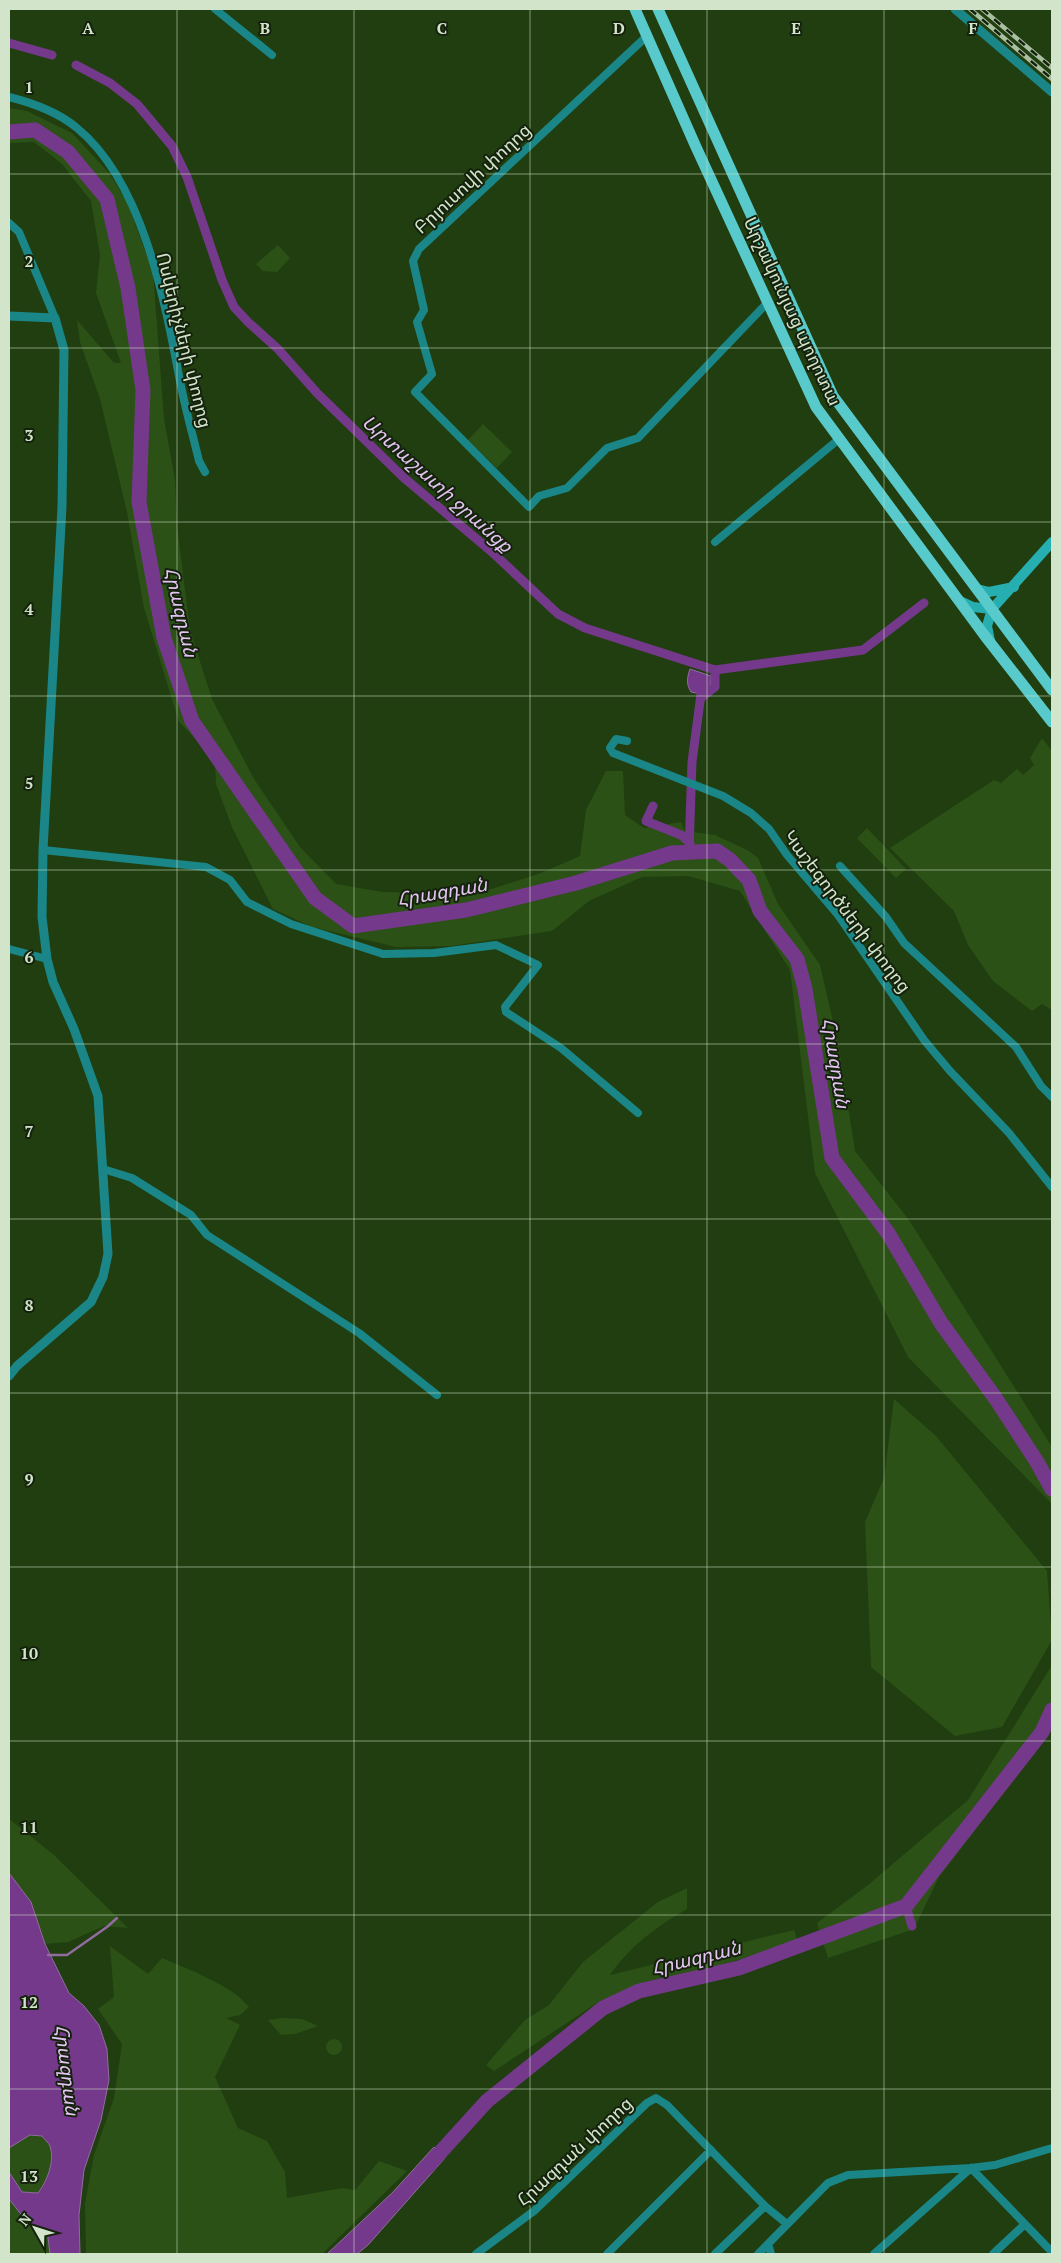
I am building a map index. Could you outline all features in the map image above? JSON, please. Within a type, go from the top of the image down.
[{"type":"main road","name":"Արշակունյաց պողոտա","points":[[635,9],[696,147],[816,407],[1052,722]]},
{"type":"main road","name":"Արշակունյաց պողոտա","points":[[658,9],[833,396],[1052,690]]},
{"type":"main road","points":[[696,147],[704,150],[711,147],[716,138]]},
{"type":"main road","points":[[713,182],[716,175],[722,172],[732,176]]},
{"type":"main road","points":[[816,407],[826,409],[831,406],[833,396]]},
{"type":"main road","points":[[991,642],[987,626],[992,609],[1052,542]]},
{"type":"main road","points":[[977,589],[989,592],[1010,591]]},
{"type":"main road","points":[[960,601],[972,607],[992,609]]},
{"type":"street","points":[[215,9],[272,55]]},
{"type":"street","points":[[955,9],[1052,92]]},
{"type":"street","name":"Բրյուսովի փողոց","points":[[647,36],[419,248],[413,261],[424,310],[417,322],[432,374],[415,392],[529,507],[540,496],[567,488],[607,448],[638,438],[768,302]]},
{"type":"street","name":"Ոսկերիչների փողոց","points":[[9,97],[42,108],[77,128],[107,159],[130,202],[156,272],[199,461],[206,472]]},
{"type":"street","points":[[9,223],[19,232],[55,318],[64,350],[62,507],[43,850],[42,917],[46,959],[53,982],[74,1029],[98,1096],[108,1254],[103,1277],[91,1302],[17,1366],[9,1376]]},
{"type":"street","points":[[9,316],[55,318]]},
{"type":"street","points":[[715,542],[839,439]]},
{"type":"street","name":"Կաշեգործների փողոց","points":[[627,741],[616,739],[610,748],[613,752],[723,796],[751,813],[769,829],[787,855],[838,915],[924,1040],[950,1071],[1009,1133],[1052,1188]]},
{"type":"street","points":[[43,850],[206,867],[230,880],[247,902],[290,924],[383,954],[434,953],[496,945],[538,965],[510,999],[505,1007],[506,1012],[561,1048],[638,1113]]},
{"type":"street","name":"Կաշեգործների փողոց","points":[[840,866],[886,917],[904,943],[1016,1047],[1041,1086],[1052,1097]]},
{"type":"street","points":[[9,949],[46,959]]},
{"type":"street","points":[[102,1169],[132,1178],[191,1215],[207,1235],[359,1333],[437,1395]]},
{"type":"street","name":"Հրազդան փողոց","points":[[476,2254],[534,2211],[652,2099],[656,2098],[663,2102],[711,2150]]},
{"type":"street","points":[[758,2254],[828,2183],[838,2178],[848,2175],[995,2165],[1052,2148]]},
{"type":"street","points":[[607,2254],[711,2150],[765,2206],[787,2224]]},
{"type":"street","points":[[971,2168],[1052,2252]]},
{"type":"street","points":[[874,2254],[971,2168]]},
{"type":"street","points":[[714,2254],[765,2206]]},
{"type":"street","points":[[993,2254],[1025,2224]]},
{"type":"street","points":[[768,2244],[771,2254]]},
{"type":"green space","points":[[9,108],[27,111],[72,133],[109,173],[127,202],[153,272],[164,419],[175,480],[177,526],[190,630],[212,699],[254,779],[300,847],[336,884],[383,892],[476,894],[541,873],[580,856],[586,810],[606,771],[623,771],[625,815],[644,828],[681,822],[685,831],[715,835],[749,851],[758,858],[778,904],[820,965],[838,1043],[855,1151],[909,1220],[1052,1447],[1052,1504],[908,1357],[815,1173],[790,970],[740,891],[688,876],[642,877],[589,901],[552,931],[451,946],[396,947],[312,927],[273,909],[232,827],[216,784],[215,764],[201,744],[179,722],[144,608],[127,512],[100,399],[80,342],[77,320],[114,363],[121,363],[96,293],[100,255],[91,201],[62,164],[34,142],[9,143]]},
{"type":"green space","points":[[278,245],[290,258],[277,272],[263,271],[256,264]]},
{"type":"green space","points":[[483,424],[512,452],[497,468],[468,440]]},
{"type":"green space","points":[[1042,738],[1052,751],[1052,1010],[1042,1004],[1032,1011],[993,981],[968,945],[954,911],[890,848],[994,780],[1001,783],[1017,769],[1023,775],[1034,765],[1030,758]]},
{"type":"green space","points":[[867,828],[906,869],[896,878],[857,838]]},
{"type":"green space","points":[[894,1399],[936,1436],[1047,1571],[1052,1640],[1002,1727],[955,1736],[871,1667],[865,1522],[884,1478]]},
{"type":"green space","points":[[1052,1665],[1052,1730],[939,1877],[914,1929],[828,1958],[817,1923],[868,1885],[968,1800]]},
{"type":"green space","points":[[9,1819],[54,1855],[128,1928],[104,1926],[68,1942],[45,1944],[31,1902],[9,1873]]},
{"type":"green space","points":[[687,1888],[687,1909],[644,1938],[626,1955],[610,1975],[794,1930],[798,1942],[600,2001],[494,2071],[486,2065],[525,2020],[549,2005],[583,1962],[658,1902]]},
{"type":"green space","points":[[110,1946],[148,1974],[162,1958],[221,1985],[249,2007],[240,2015],[226,2018],[240,2025],[215,2077],[238,2128],[267,2141],[285,2172],[287,2198],[342,2188],[355,2190],[379,2161],[407,2171],[322,2254],[86,2254],[85,2203],[94,2155],[114,2098],[122,2044],[98,2009],[114,1997]]},
{"type":"green space","points":[[282,2018],[302,2019],[318,2026],[295,2034],[281,2035],[268,2020]]},
{"type":"green space","points":[[334,2039],[340,2041],[342,2047],[340,2053],[334,2055],[328,2053],[326,2047],[328,2041]]},
{"type":"green space","points":[[30,2135],[42,2136],[49,2145],[52,2158],[49,2171],[38,2193],[22,2192],[9,2172],[9,2148]]},
{"type":"green space","points":[[9,2199],[32,2226],[47,2228],[50,2254],[9,2254]]},
{"type":"water","points":[[690,669],[711,676],[710,687],[701,694],[691,692],[689,689],[688,675]]},
{"type":"water","points":[[9,1873],[31,1902],[45,1944],[69,1993],[84,2006],[99,2025],[107,2049],[109,2080],[101,2120],[84,2170],[79,2215],[80,2254],[50,2254],[47,2229],[41,2232],[24,2218],[9,2199],[9,2172],[22,2192],[38,2193],[47,2177],[52,2158],[50,2146],[42,2136],[30,2135],[9,2148]]},
{"type":"water","points":[[434,2147],[445,2158],[368,2245],[357,2254],[327,2254],[393,2192]]},
{"type":"waterway","name":"Արտաշատի ջրանցք","points":[[9,43],[52,55]]},
{"type":"waterway","name":"Արտաշատի ջրանցք","points":[[76,65],[110,83],[137,104],[172,146],[187,177],[222,280],[234,307],[278,349],[317,393],[403,477],[492,552],[558,614],[585,628],[715,670],[863,650],[924,603]]},
{"type":"waterway","name":"Հրազդան","points":[[9,132],[35,130],[68,152],[107,199],[128,288],[143,390],[139,502],[164,638],[192,721],[315,898],[353,926],[466,910],[576,883],[672,853],[717,851],[730,860],[749,880],[760,911],[797,959],[805,989],[832,1158],[888,1233],[941,1323],[996,1399],[1037,1462],[1052,1489]]},
{"type":"waterway","points":[[701,698],[715,687],[715,670]]},
{"type":"waterway","points":[[689,851],[692,762],[701,694],[700,684]]},
{"type":"waterway","points":[[653,806],[646,821],[681,835],[690,843]]},
{"type":"waterway","name":"Հրազդան","points":[[427,2167],[487,2101],[603,2008],[639,1991],[739,1968],[906,1906],[1042,1732],[1052,1710]]},
{"type":"waterway","points":[[906,1906],[912,1926]]},
{"type":"waterway","points":[[48,1955],[67,1955],[117,1918]]},
{"type":"railway","points":[[970,9],[1052,79]]},
{"type":"railway","points":[[982,9],[1052,68]]}]
